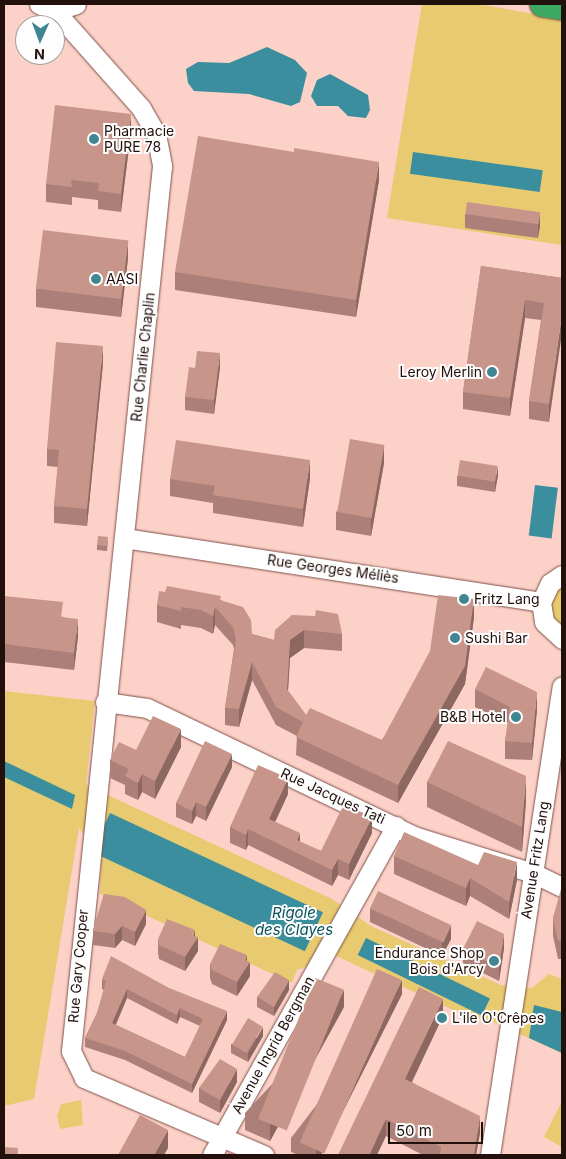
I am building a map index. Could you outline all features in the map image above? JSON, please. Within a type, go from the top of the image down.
[{"type":"highway","points":[[543,4],[562,7]]},
{"type":"street","points":[[47,7],[77,4]]},
{"type":"street","name":"Rue Charlie Chaplin","points":[[77,4],[83,37]]},
{"type":"street","name":"Rue Charlie Chaplin","points":[[47,7],[83,37],[141,108],[156,134],[162,166],[124,538],[105,702]]},
{"type":"street","name":"Rue Georges Méliès","points":[[124,538],[541,602]]},
{"type":"street","points":[[562,575],[550,583],[541,602],[544,622],[562,639]]},
{"type":"street","name":"Avenue Fritz Lang","points":[[490,1155],[562,687]]},
{"type":"street","name":"Rue Jacques Tati","points":[[105,702],[148,708],[414,836],[533,872],[562,887]]},
{"type":"street","name":"Rue Gary Cooper","points":[[105,702],[72,1057],[84,1078],[264,1155]]},
{"type":"street","name":"Avenue Ingrid Bergman","points":[[212,1155],[396,826]]},
{"type":"shaded area","points":[[422,4],[478,4],[562,19],[562,245],[387,218]]},
{"type":"shaded area","points":[[562,582],[562,631],[550,617],[549,599]]},
{"type":"shaded area","points":[[4,691],[95,701],[86,785],[332,899],[371,926],[501,985],[532,988],[549,974],[562,979],[562,1053],[491,1021],[464,1015],[336,956],[297,970],[292,983],[100,894],[101,858],[79,828],[34,1099],[4,1106]]},
{"type":"shaded area","points":[[81,1100],[83,1125],[60,1129],[57,1116],[61,1104]]},
{"type":"shaded area","points":[[562,1101],[562,1147],[544,1137]]},
{"type":"water","points":[[267,47],[295,60],[307,73],[300,102],[291,106],[249,94],[194,91],[188,83],[186,69],[198,62],[229,63]]},
{"type":"water","points":[[330,74],[368,95],[370,110],[366,118],[348,116],[338,106],[317,106],[311,96],[317,80]]},
{"type":"water","points":[[413,152],[543,170],[540,192],[410,174]]},
{"type":"water","points":[[535,485],[558,488],[552,538],[529,536]]},
{"type":"water","points":[[4,761],[75,795],[72,809],[4,777]]},
{"type":"water","name":"Rigole des Clayes","points":[[110,813],[323,912],[305,951],[92,852]]},
{"type":"water","name":"Rigole des Clayes","points":[[366,938],[490,998],[482,1016],[358,955]]},
{"type":"water","points":[[534,1005],[562,1012],[562,1053],[529,1038]]},
{"type":"building","points":[[55,105],[131,114],[121,194],[98,191],[99,183],[71,180],[72,187],[46,184]]},
{"type":"building","points":[[198,136],[294,152],[294,148],[379,162],[356,300],[175,272]]},
{"type":"building","points":[[467,202],[540,212],[539,224],[465,214]]},
{"type":"building","points":[[43,230],[128,240],[121,299],[36,289]]},
{"type":"building","points":[[481,266],[562,278],[562,315],[549,404],[529,401],[544,303],[525,300],[510,398],[463,392]]},
{"type":"building","points":[[56,342],[103,346],[87,509],[54,506],[59,450],[47,449]]},
{"type":"building","points":[[197,351],[220,353],[214,400],[185,397],[189,367],[195,368]]},
{"type":"building","points":[[350,439],[384,445],[372,518],[337,512]]},
{"type":"building","points":[[176,440],[310,460],[303,509],[213,495],[215,486],[170,479]]},
{"type":"building","points":[[460,460],[498,466],[495,482],[457,476]]},
{"type":"building","points":[[98,536],[108,537],[107,546],[97,545]]},
{"type":"building","points":[[167,586],[221,596],[220,600],[243,607],[251,620],[252,634],[274,640],[275,630],[292,615],[315,616],[316,610],[338,614],[342,634],[304,630],[290,640],[287,689],[306,715],[310,708],[382,740],[430,651],[438,595],[474,599],[465,666],[398,785],[296,737],[303,722],[276,707],[252,662],[239,709],[225,708],[236,640],[233,627],[215,607],[213,616],[201,610],[181,607],[181,611],[157,605],[159,591],[165,592]]},
{"type":"building","points":[[4,596],[63,602],[61,617],[78,619],[74,653],[4,644]]},
{"type":"building","points":[[486,667],[537,692],[532,743],[505,741],[510,707],[475,689]]},
{"type":"building","points":[[153,716],[181,729],[155,781],[142,774],[138,783],[125,776],[129,769],[110,760],[119,742],[136,750]]},
{"type":"building","points":[[205,741],[232,754],[206,807],[196,802],[192,811],[176,803]]},
{"type":"building","points":[[448,741],[526,776],[522,827],[427,782]]},
{"type":"building","points":[[258,765],[288,778],[269,819],[300,833],[297,840],[321,851],[344,804],[372,817],[349,864],[338,859],[332,870],[248,829],[246,835],[230,827]]},
{"type":"building","points":[[404,832],[478,865],[484,852],[517,862],[509,902],[470,878],[466,888],[394,856]]},
{"type":"building","points":[[561,889],[562,941],[558,941],[553,918]]},
{"type":"building","points":[[378,891],[451,925],[443,942],[370,908]]},
{"type":"building","points":[[104,894],[125,897],[146,910],[135,932],[122,926],[115,934],[93,931]]},
{"type":"building","points":[[167,919],[195,930],[192,935],[198,937],[185,957],[159,945],[158,939]]},
{"type":"building","points":[[477,921],[504,934],[499,967],[463,949]]},
{"type":"building","points":[[220,944],[247,955],[245,960],[250,962],[237,982],[212,970],[210,964]]},
{"type":"building","points":[[111,956],[169,988],[227,1011],[192,1084],[125,1051],[85,1038],[97,1013],[106,981],[102,979]],"holes":[[[127,989],[177,1015],[180,1008],[203,1019],[185,1057],[112,1023]]]},
{"type":"building","points":[[377,969],[402,980],[324,1154],[300,1143]]},
{"type":"building","points":[[275,972],[289,980],[274,1007],[257,997]]},
{"type":"building","points":[[315,978],[344,990],[287,1131],[258,1119]]},
{"type":"building","points":[[419,987],[443,999],[405,1079],[480,1116],[474,1155],[440,1155],[441,1147],[386,1119],[369,1155],[338,1155]]},
{"type":"building","points":[[248,1018],[263,1027],[247,1053],[232,1045]]},
{"type":"building","points":[[220,1059],[237,1069],[220,1100],[199,1088]]},
{"type":"building","points":[[140,1115],[168,1130],[154,1155],[118,1155]]},
{"type":"building","points":[[4,1147],[18,1148],[17,1155],[4,1155]]},
{"type":"building","points":[[229,1151],[238,1155],[227,1155]]},
{"type":"place","name":"Pharmacie PURE 78","points":[[94,139]]},
{"type":"place","name":"AASI","points":[[96,279]]},
{"type":"place","name":"Leroy Merlin","points":[[492,372]]},
{"type":"place","name":"Fritz Lang","points":[[464,599]]},
{"type":"place","name":"Sushi Bar","points":[[455,638]]},
{"type":"place","name":"B&B Hotel","points":[[516,717]]},
{"type":"place","name":"Endurance Shop Bois d'Arcy","points":[[494,961]]},
{"type":"place","name":"L'ile O'Crêpes","points":[[442,1018]]}]
